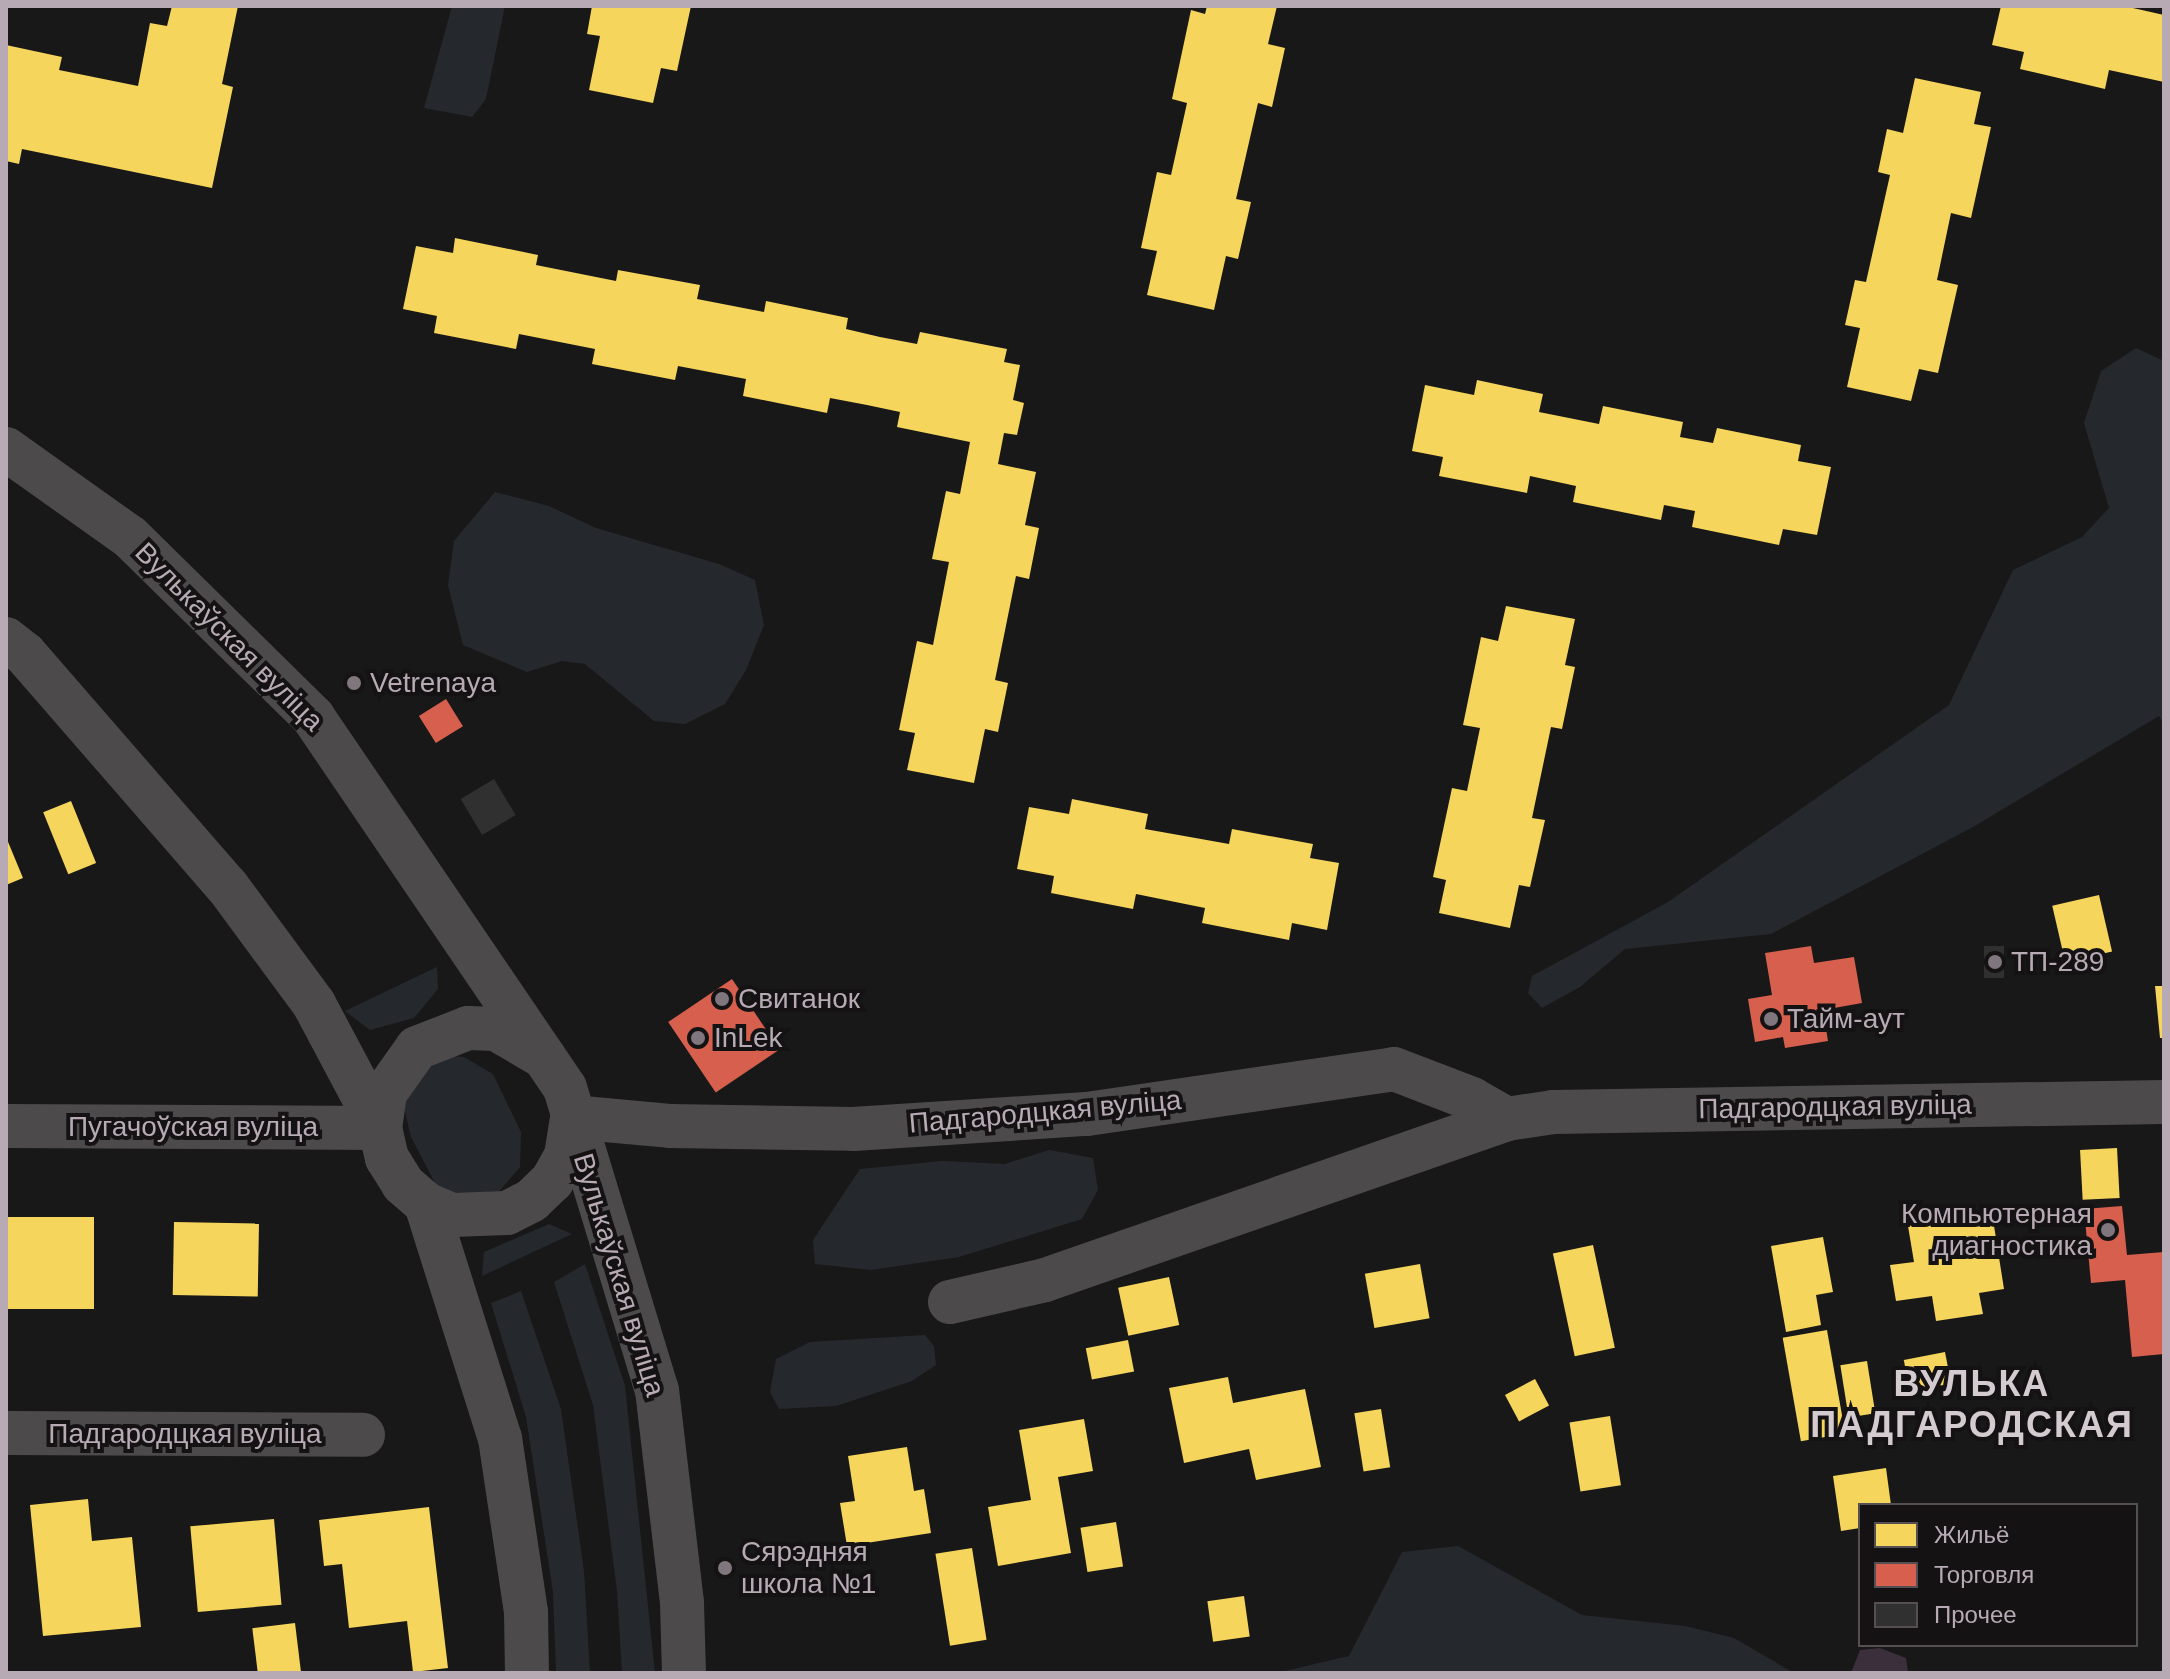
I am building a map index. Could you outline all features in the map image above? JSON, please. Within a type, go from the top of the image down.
[{"type":"street","name":"Вулькаўская вуліца","points":[[6,449],[130,537],[313,717],[565,1088],[657,1390],[682,1603],[684,1673]]},
{"type":"street","name":"Вулькаўская вуліца","points":[[6,639],[25,654],[227,886],[314,1004],[380,1128],[387,1158],[403,1184],[426,1204],[452,1215],[480,1218],[507,1213],[532,1200],[552,1181],[566,1156],[572,1117]]},
{"type":"street","name":"Вулькаўская вуліца","points":[[380,1128],[385,1093],[398,1068],[417,1048],[441,1034],[468,1028],[496,1029],[525,1041],[549,1061]]},
{"type":"street","name":"Падгародцкая вуліца","points":[[572,1117],[670,1126],[853,1129],[1087,1114],[1394,1069],[1472,1099],[1507,1119]]},
{"type":"street","name":"Падгародцкая вуліца","points":[[950,1302],[1045,1280],[1507,1119],[1553,1112],[2164,1102]]},
{"type":"street","name":"Пугачоўская вуліца","points":[[6,1126],[380,1128]]},
{"type":"street","name":"Вулькаўская вуліца","points":[[426,1204],[500,1438],[526,1612],[527,1673]]},
{"type":"street","name":"Падгародцкая вуліца","points":[[6,1433],[363,1435]]},
{"type":"shaded area","points":[[452,6],[505,6],[486,99],[472,117],[424,108]]},
{"type":"shaded area","points":[[2136,348],[2164,361],[2164,725],[2159,716],[1973,827],[1771,934],[1625,949],[1580,987],[1542,1008],[1528,993],[1532,976],[1668,902],[1949,705],[2013,570],[2082,537],[2109,508],[2084,423],[2101,371]]},
{"type":"shaded area","points":[[495,492],[549,506],[596,528],[719,564],[755,580],[764,625],[746,670],[725,704],[685,724],[654,721],[585,664],[562,661],[527,672],[463,645],[448,585],[454,541]]},
{"type":"shaded area","points":[[437,967],[438,989],[414,1018],[370,1030],[345,1011]]},
{"type":"shaded area","points":[[437,1055],[464,1057],[493,1074],[521,1132],[520,1167],[497,1194],[469,1198],[436,1185],[411,1137],[402,1099]]},
{"type":"shaded area","points":[[1049,1150],[1093,1158],[1098,1190],[1082,1219],[959,1257],[871,1270],[815,1264],[813,1240],[860,1169],[942,1161],[1005,1164]]},
{"type":"shaded area","points":[[549,1224],[572,1234],[482,1276],[484,1252]]},
{"type":"shaded area","points":[[585,1264],[625,1386],[655,1673],[622,1673],[617,1591],[593,1405],[554,1282]]},
{"type":"shaded area","points":[[521,1291],[561,1409],[584,1571],[590,1673],[556,1673],[553,1592],[526,1417],[491,1303]]},
{"type":"shaded area","points":[[925,1335],[934,1346],[936,1365],[912,1381],[836,1406],[779,1409],[770,1392],[776,1359],[810,1342]]},
{"type":"shaded area","points":[[1458,1546],[1582,1615],[1685,1626],[1734,1638],[1794,1673],[1276,1673],[1349,1656],[1402,1552]]},
{"type":"shaded area","points":[[1880,1648],[1906,1658],[1908,1673],[1851,1673],[1860,1650]]},
{"type":"building: Жильё","points":[[172,6],[238,6],[222,84],[233,87],[212,188],[22,149],[19,164],[6,161],[6,45],[62,57],[59,70],[138,86],[150,23],[167,26]]},
{"type":"building: Жильё","points":[[592,6],[691,6],[677,71],[661,68],[653,103],[589,90],[600,36],[587,34]]},
{"type":"building: Жильё","points":[[1207,6],[1277,6],[1268,44],[1285,48],[1272,107],[1258,103],[1236,199],[1251,202],[1238,259],[1226,256],[1214,310],[1147,295],[1157,251],[1141,248],[1157,172],[1171,175],[1187,103],[1172,99],[1191,10],[1205,14]]},
{"type":"building: Жильё","points":[[2001,6],[2124,6],[2164,15],[2164,82],[2109,70],[2105,89],[2020,69],[2024,52],[1992,45]]},
{"type":"building: Жильё","points":[[1915,78],[1981,92],[1974,124],[1991,127],[1971,218],[1951,213],[1937,280],[1958,285],[1938,373],[1919,369],[1911,401],[1847,387],[1860,328],[1845,325],[1855,280],[1866,282],[1890,175],[1878,172],[1887,129],[1903,133]]},
{"type":"building: Жильё","points":[[455,238],[538,255],[536,265],[616,281],[618,270],[700,285],[697,299],[764,312],[766,301],[848,318],[846,329],[880,337],[917,344],[920,332],[1007,349],[1004,362],[1020,365],[1013,400],[1024,403],[1017,435],[1004,433],[998,464],[1036,472],[1025,525],[1039,528],[1029,579],[1016,576],[995,680],[1008,683],[998,732],[985,729],[974,783],[907,770],[915,733],[899,730],[917,641],[933,645],[949,562],[932,559],[946,491],[960,494],[970,442],[897,427],[900,412],[867,405],[830,398],[827,413],[743,396],[746,379],[678,366],[675,380],[592,364],[595,349],[519,334],[516,349],[434,333],[437,316],[403,309],[416,246],[453,253]]},
{"type":"building: Жильё","points":[[1477,380],[1543,394],[1539,412],[1599,424],[1603,406],[1683,422],[1680,437],[1713,443],[1717,428],[1801,445],[1798,461],[1831,467],[1817,535],[1783,529],[1779,545],[1692,527],[1695,511],[1664,505],[1661,520],[1573,502],[1576,486],[1530,476],[1527,493],[1439,476],[1443,457],[1412,451],[1425,385],[1474,395]]},
{"type":"building: Жильё","points":[[1506,606],[1575,619],[1565,665],[1575,667],[1562,729],[1551,727],[1532,818],[1545,820],[1530,887],[1519,885],[1510,928],[1439,913],[1446,880],[1433,877],[1452,788],[1467,791],[1480,728],[1463,725],[1481,637],[1498,641]]},
{"type":"building: Жильё","points":[[1072,799],[1148,814],[1145,829],[1229,844],[1232,829],[1313,844],[1310,858],[1339,863],[1327,930],[1292,923],[1289,940],[1202,923],[1205,908],[1136,894],[1133,909],[1051,893],[1054,876],[1017,869],[1029,807],[1069,814]]},
{"type":"building: Жильё","points":[[71,801],[96,863],[68,874],[43,812]]},
{"type":"building: Жильё","points":[[6,837],[23,878],[6,885]]},
{"type":"building: Жильё","points":[[2099,895],[2112,952],[2065,962],[2052,906]]},
{"type":"building: Жильё","points":[[2155,986],[2164,986],[2164,1038],[2160,1038]]},
{"type":"building: Жильё","points":[[2117,1148],[2120,1198],[2083,1200],[2080,1150]]},
{"type":"building: Жильё","points":[[1992,1213],[2004,1289],[1979,1293],[1983,1314],[1936,1321],[1932,1296],[1896,1301],[1890,1265],[1914,1262],[1908,1226]]},
{"type":"building: Жильё","points":[[8,1217],[94,1217],[94,1309],[8,1309]]},
{"type":"building: Жильё","points":[[174,1222],[259,1223],[258,1296],[173,1295]]},
{"type":"building: Жильё","points":[[1823,1237],[1833,1292],[1816,1295],[1821,1325],[1786,1332],[1771,1246]]},
{"type":"building: Жильё","points":[[1593,1245],[1615,1348],[1575,1356],[1553,1254]]},
{"type":"building: Жильё","points":[[1420,1264],[1430,1318],[1374,1328],[1365,1274]]},
{"type":"building: Жильё","points":[[1169,1277],[1179,1325],[1128,1336],[1118,1288]]},
{"type":"building: Жильё","points":[[1827,1330],[1845,1433],[1801,1441],[1783,1338]]},
{"type":"building: Жильё","points":[[1128,1340],[1134,1371],[1092,1380],[1086,1348]]},
{"type":"building: Жильё","points":[[1945,1352],[1951,1383],[1910,1391],[1904,1360]]},
{"type":"building: Жильё","points":[[1867,1361],[1875,1413],[1849,1418],[1840,1365]]},
{"type":"building: Жильё","points":[[1228,1377],[1233,1403],[1305,1389],[1321,1467],[1256,1480],[1249,1449],[1184,1463],[1169,1388]]},
{"type":"building: Жильё","points":[[1535,1379],[1549,1405],[1519,1421],[1505,1395]]},
{"type":"building: Жильё","points":[[1381,1409],[1390,1467],[1364,1471],[1354,1413]]},
{"type":"building: Жильё","points":[[1610,1416],[1621,1485],[1580,1492],[1570,1422]]},
{"type":"building: Жильё","points":[[1084,1419],[1093,1471],[1058,1477],[1071,1553],[998,1566],[988,1507],[1031,1500],[1019,1430]]},
{"type":"building: Жильё","points":[[907,1447],[914,1491],[924,1489],[931,1533],[847,1546],[840,1503],[855,1501],[848,1456]]},
{"type":"building: Жильё","points":[[1886,1468],[1891,1503],[1858,1503],[1858,1528],[1841,1531],[1833,1476]]},
{"type":"building: Жильё","points":[[88,1499],[92,1541],[132,1537],[141,1627],[43,1636],[30,1505]]},
{"type":"building: Жильё","points":[[429,1507],[448,1668],[413,1672],[407,1621],[349,1628],[342,1564],[324,1566],[319,1520]]},
{"type":"building: Жильё","points":[[274,1519],[281,1605],[198,1612],[190,1526]]},
{"type":"building: Жильё","points":[[1116,1522],[1123,1566],[1087,1572],[1080,1528]]},
{"type":"building: Жильё","points":[[972,1548],[987,1640],[950,1646],[935,1554]]},
{"type":"building: Жильё","points":[[1244,1596],[1250,1637],[1213,1642],[1207,1601]]},
{"type":"building: Жильё","points":[[295,1623],[301,1673],[258,1673],[252,1628]]},
{"type":"building: Торговля","points":[[446,699],[463,726],[436,743],[419,716]]},
{"type":"building: Торговля","points":[[1811,946],[1814,963],[1854,957],[1862,1003],[1823,1010],[1828,1041],[1785,1048],[1783,1037],[1755,1042],[1748,999],[1772,995],[1765,953]]},
{"type":"building: Торговля","points":[[732,979],[780,1049],[716,1093],[668,1022]]},
{"type":"building: Торговля","points":[[2122,1206],[2127,1255],[2164,1252],[2164,1354],[2132,1357],[2125,1280],[2091,1283],[2084,1209]]},
{"type":"building: Прочее","points":[[494,779],[516,815],[482,835],[461,799]]},
{"type":"building: Прочее","name":"ТП-289","points":[[1984,946],[2004,946],[2004,978],[1984,978]]},
{"type":"place","name":"Vetrenaya","points":[[354,683]]},
{"type":"place","name":"ТП-289","points":[[1995,962]]},
{"type":"place","name":"Свитанок","points":[[722,999]]},
{"type":"place","name":"Тайм-аут","points":[[1771,1019]]},
{"type":"place","name":"InLek","points":[[698,1038]]},
{"type":"place","name":"Компьютерная диагностика","points":[[2108,1230]]},
{"type":"place","name":"Сярэдняя школа №1","points":[[725,1568]]},
{"type":"district","name":"ВУЛЬКА ПАДГАРОДСКАЯ","points":[[1972,1404]]}]
